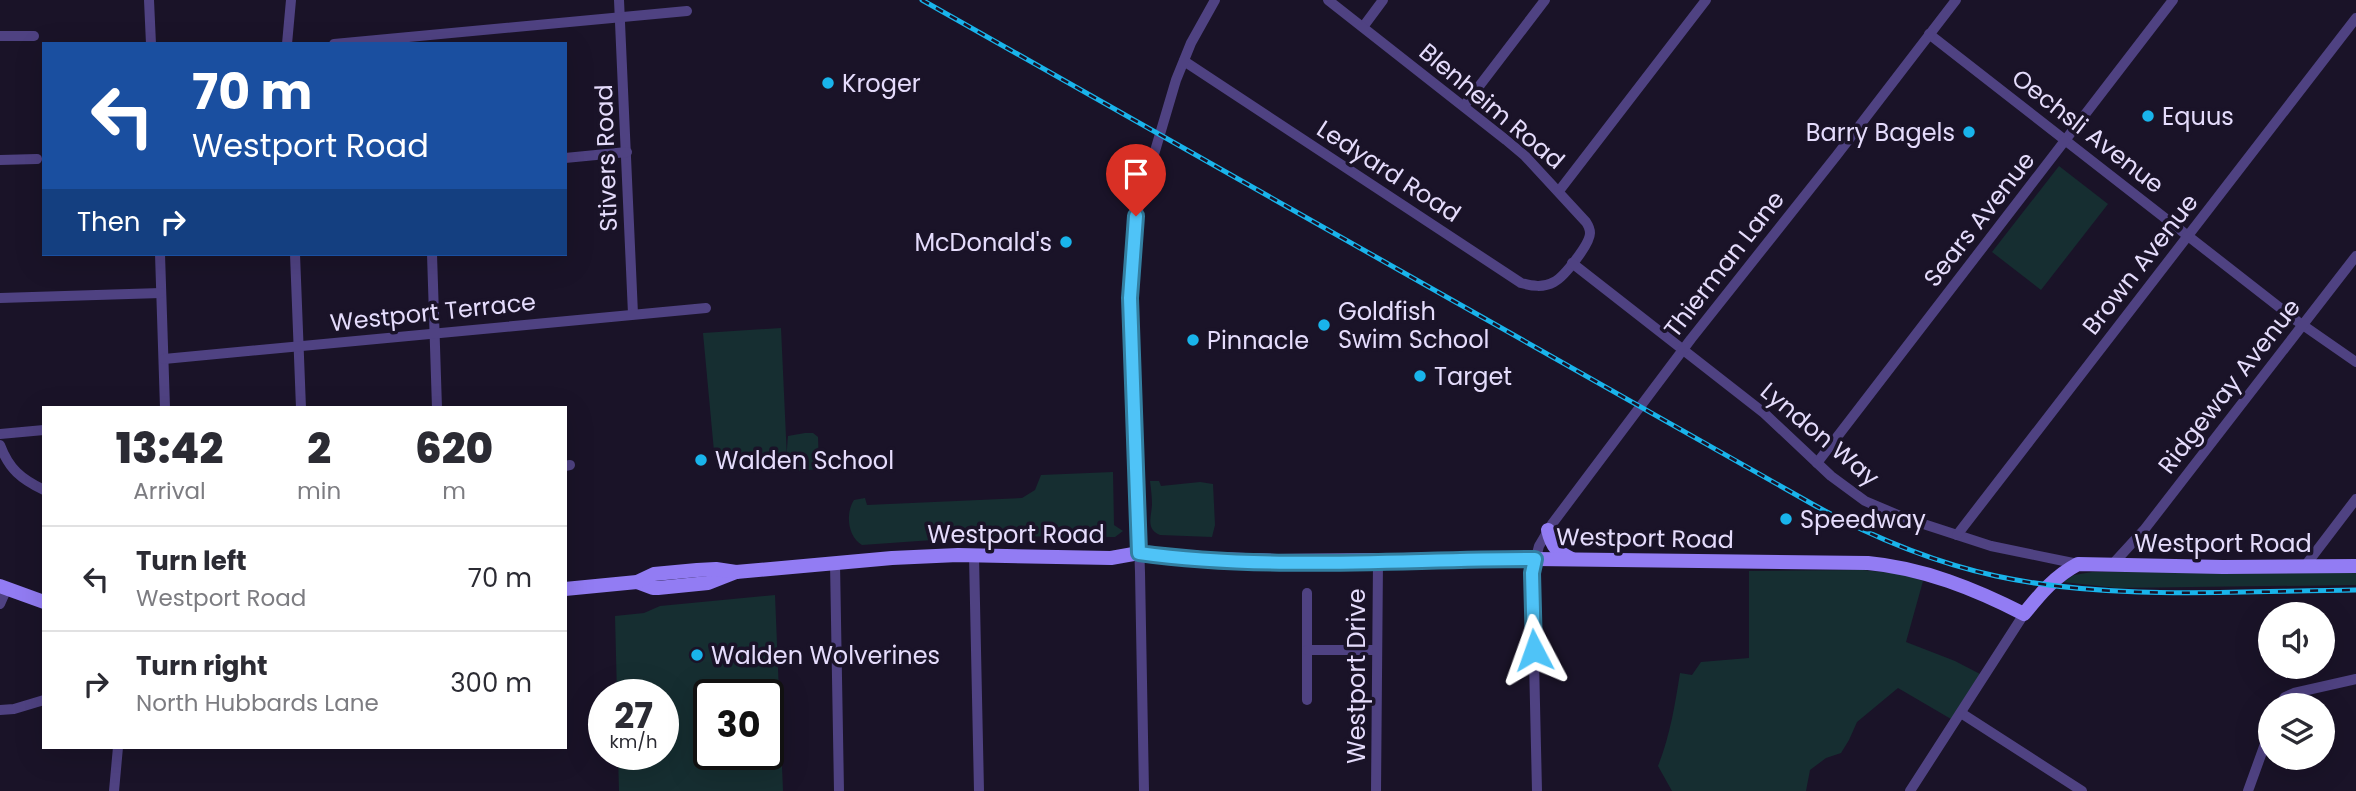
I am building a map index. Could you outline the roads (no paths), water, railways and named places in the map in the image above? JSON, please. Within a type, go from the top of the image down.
[{"type":"main road","points":[[1548,530],[1552,546],[1559,553],[1574,559]]},
{"type":"main road","name":"Westport Road","points":[[567,589],[637,582],[653,588],[708,583],[736,572],[914,556],[1111,558],[1139,553],[1211,559],[1378,562],[1574,559],[1859,563],[1897,566],[1937,577],[2024,614]]},
{"type":"main road","name":"Westport Road","points":[[2078,564],[2356,566]]},
{"type":"main road","points":[[2024,614],[2056,578],[2078,564]]},
{"type":"main road","points":[[3,587],[42,601]]},
{"type":"street","points":[[149,0],[151,42]]},
{"type":"street","points":[[287,42],[291,0]]},
{"type":"street","name":"Stivers Road","points":[[619,0],[634,314]]},
{"type":"street","points":[[1144,791],[1130,298],[1132,248],[1139,205],[1165,114],[1184,61],[1215,0]]},
{"type":"street","name":"Blenheim Road","points":[[1328,0],[1525,156],[1559,191],[1590,229],[1588,239],[1572,263]]},
{"type":"street","points":[[1363,27],[1383,0]]},
{"type":"street","points":[[1464,106],[1545,0]]},
{"type":"street","points":[[1559,191],[1706,0]]},
{"type":"street","name":"Thierman Lane","points":[[1537,791],[1532,573],[1539,546],[1548,530],[1683,350],[1956,0]]},
{"type":"street","name":"Sears Avenue","points":[[1817,463],[2173,0]]},
{"type":"street","points":[[378,42],[423,40],[687,11]]},
{"type":"street","name":"Brown Avenue","points":[[1957,536],[2356,18]]},
{"type":"street","name":"Oechsli Avenue","points":[[1929,34],[2302,324],[2356,362]]},
{"type":"street","points":[[0,36],[34,36]]},
{"type":"street","name":"Ledyard Road","points":[[1184,61],[1521,283],[1530,286],[1545,285],[1560,278],[1572,263]]},
{"type":"street","points":[[567,158],[626,152]]},
{"type":"street","points":[[0,160],[37,159]]},
{"type":"street","points":[[160,256],[165,406]]},
{"type":"street","points":[[295,256],[301,406]]},
{"type":"street","points":[[432,256],[437,406]]},
{"type":"street","name":"Ridgeway Avenue","points":[[2111,566],[2135,540],[2356,256]]},
{"type":"street","name":"Lyndon Way","points":[[1572,263],[1764,413],[1850,492],[1865,501],[1957,536],[2078,564]]},
{"type":"street","points":[[0,298],[161,293]]},
{"type":"street","name":"Westport Terrace","points":[[164,359],[706,308]]},
{"type":"street","points":[[0,433],[42,430]]},
{"type":"street","points":[[0,445],[7,463],[28,482],[42,489]]},
{"type":"street","points":[[2305,566],[2356,499]]},
{"type":"street","points":[[2135,540],[2139,566]]},
{"type":"street","points":[[974,556],[979,791]]},
{"type":"street","name":"Westport Drive","points":[[1376,791],[1378,562]]},
{"type":"street","points":[[835,564],[839,791]]},
{"type":"street","points":[[0,604],[3,587]]},
{"type":"street","points":[[1307,593],[1307,700]]},
{"type":"street","points":[[1910,791],[2024,614]]},
{"type":"street","points":[[1307,650],[1377,650]]},
{"type":"street","points":[[2294,693],[2356,678]]},
{"type":"street","points":[[0,710],[42,701]]},
{"type":"street","points":[[1961,712],[2082,791]]},
{"type":"street","points":[[114,791],[118,749]]},
{"type":"street","points":[[2248,791],[2258,763]]},
{"type":"railway","points":[[922,0],[1814,505],[1903,547],[1949,564],[1996,576],[2085,589],[2175,593],[2356,590]]},
{"type":"place","name":"Kroger","points":[[828,83]]},
{"type":"place","name":"Equus","points":[[2148,116]]},
{"type":"place","name":"Barry Bagels","points":[[1969,132]]},
{"type":"place","name":"McDonald's","points":[[1066,242]]},
{"type":"place","name":"Goldfish Swim School","points":[[1324,325]]},
{"type":"place","name":"Pinnacle","points":[[1193,340]]},
{"type":"place","name":"Target","points":[[1420,376]]},
{"type":"place","name":"Walden School","points":[[701,460]]},
{"type":"place","name":"Speedway","points":[[1786,519]]},
{"type":"place","name":"Walden Wolverines","points":[[697,655]]}]
